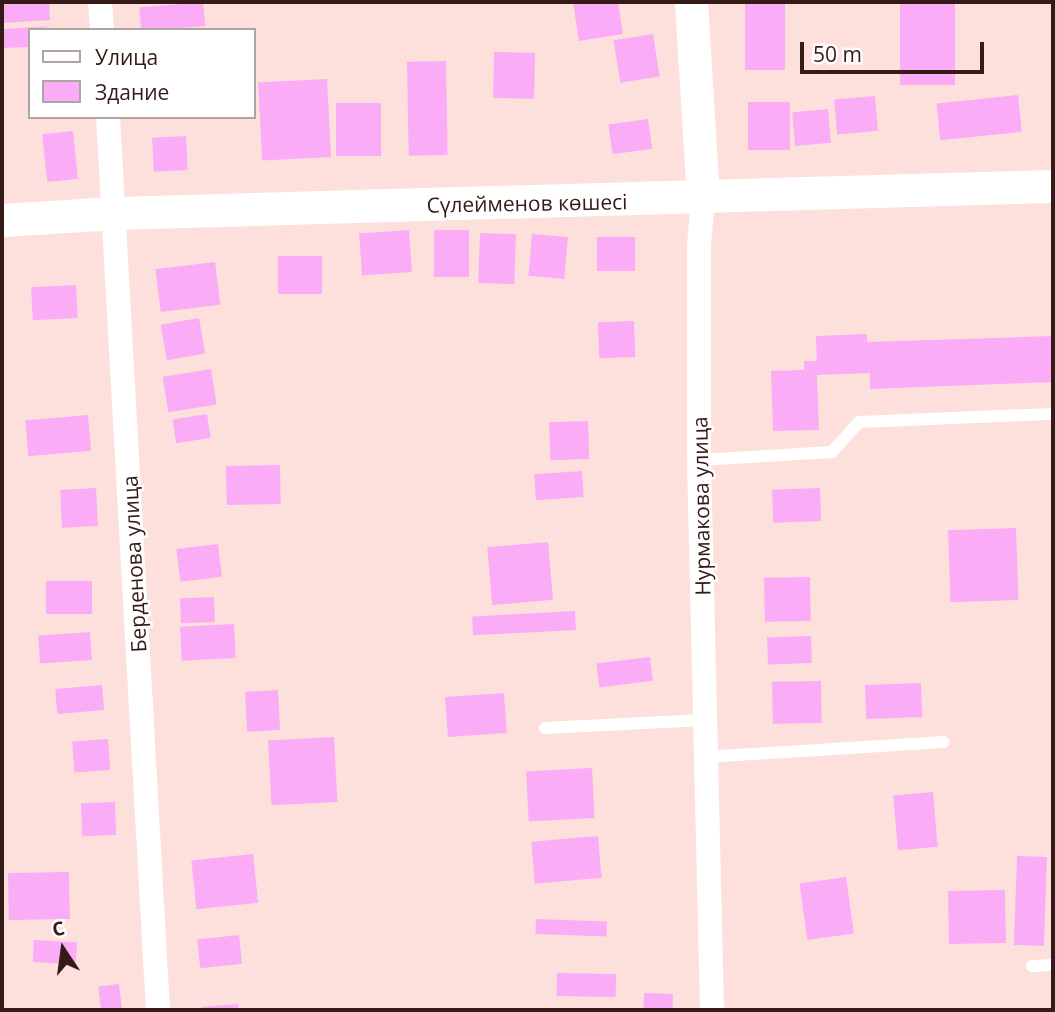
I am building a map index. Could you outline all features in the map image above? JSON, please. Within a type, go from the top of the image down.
[{"type":"main road","name":"Нурмакова улица","points":[[691,2],[703,199]]},
{"type":"main road","name":"Сүлейменов көшесі","points":[[2,220],[114,213],[703,199],[1053,186]]},
{"type":"street","points":[[100,2],[102,28]]},
{"type":"street","name":"Берденова улица","points":[[108,119],[158,1010]]},
{"type":"street","name":"Нурмакова улица","points":[[703,199],[699,244],[699,460],[712,1010]]},
{"type":"lane","points":[[699,460],[832,452],[859,422],[1053,414]]},
{"type":"lane","points":[[545,728],[704,720]]},
{"type":"lane","points":[[705,757],[944,742]]},
{"type":"lane","points":[[1032,966],[1053,965]]},
{"type":"building","points":[[2,2],[49,2],[50,20],[2,23]]},
{"type":"building","points":[[203,2],[205,26],[141,28],[139,8]]},
{"type":"building","points":[[573,2],[618,2],[623,34],[579,41]]},
{"type":"building","points":[[745,2],[785,2],[785,70],[745,70]]},
{"type":"building","points":[[900,2],[955,2],[955,85],[900,85]]},
{"type":"building","points":[[54,26],[28,28],[28,47],[2,48],[2,29]]},
{"type":"building","points":[[653,34],[660,76],[620,83],[613,40]]},
{"type":"building","points":[[494,52],[535,53],[534,99],[493,98]]},
{"type":"building","points":[[446,61],[448,155],[409,156],[407,62]]},
{"type":"building","points":[[327,79],[331,157],[262,161],[258,83]]},
{"type":"building","points":[[1018,95],[1022,132],[940,140],[936,104]]},
{"type":"building","points":[[875,96],[878,131],[837,134],[834,100]]},
{"type":"building","points":[[748,102],[790,102],[790,150],[748,150]]},
{"type":"building","points":[[336,103],[381,103],[381,156],[336,156]]},
{"type":"building","points":[[828,109],[831,143],[795,146],[792,112]]},
{"type":"building","points":[[648,119],[652,149],[613,154],[608,125]]},
{"type":"building","points":[[73,131],[78,179],[47,182],[42,134]]},
{"type":"building","points":[[186,136],[188,170],[154,172],[152,138]]},
{"type":"building","points":[[409,230],[412,272],[362,275],[359,233]]},
{"type":"building","points":[[434,230],[469,230],[469,277],[434,277]]},
{"type":"building","points":[[480,233],[516,234],[514,284],[478,283]]},
{"type":"building","points":[[532,234],[568,237],[564,279],[528,276]]},
{"type":"building","points":[[597,237],[635,237],[635,271],[597,271]]},
{"type":"building","points":[[278,256],[322,256],[322,294],[278,294]]},
{"type":"building","points":[[215,262],[220,305],[161,312],[155,269]]},
{"type":"building","points":[[76,285],[78,318],[33,320],[31,287]]},
{"type":"building","points":[[199,318],[205,353],[167,360],[161,325]]},
{"type":"building","points":[[634,321],[635,357],[599,358],[598,322]]},
{"type":"building","points":[[867,334],[867,342],[1053,336],[1053,382],[870,389],[870,373],[817,375],[819,430],[773,431],[771,371],[804,370],[804,361],[817,361],[816,336]]},
{"type":"building","points":[[211,369],[217,405],[168,412],[163,377]]},
{"type":"building","points":[[207,414],[211,438],[176,443],[172,419]]},
{"type":"building","points":[[88,415],[91,451],[28,456],[25,420]]},
{"type":"building","points":[[588,421],[589,459],[550,460],[549,422]]},
{"type":"building","points":[[280,465],[281,504],[227,505],[226,466]]},
{"type":"building","points":[[582,471],[584,497],[536,500],[534,474]]},
{"type":"building","points":[[96,488],[98,526],[62,528],[60,490]]},
{"type":"building","points":[[820,488],[821,521],[773,523],[772,490]]},
{"type":"building","points":[[1016,528],[1019,600],[951,602],[948,530]]},
{"type":"building","points":[[548,542],[553,600],[492,605],[487,547]]},
{"type":"building","points":[[218,544],[222,577],[180,582],[176,549]]},
{"type":"building","points":[[810,577],[811,621],[765,622],[764,578]]},
{"type":"building","points":[[46,581],[92,581],[92,614],[46,614]]},
{"type":"building","points":[[214,597],[215,622],[181,623],[180,598]]},
{"type":"building","points":[[575,611],[576,630],[473,635],[472,616]]},
{"type":"building","points":[[234,624],[236,658],[182,661],[180,627]]},
{"type":"building","points":[[90,632],[92,660],[40,664],[38,636]]},
{"type":"building","points":[[811,636],[812,663],[768,665],[767,638]]},
{"type":"building","points":[[650,657],[653,681],[599,687],[596,664]]},
{"type":"building","points":[[821,681],[822,723],[773,724],[772,682]]},
{"type":"building","points":[[921,683],[922,717],[866,719],[865,685]]},
{"type":"building","points":[[102,685],[104,710],[57,714],[55,689]]},
{"type":"building","points":[[278,690],[280,730],[247,732],[245,692]]},
{"type":"building","points":[[504,693],[507,733],[448,737],[445,697]]},
{"type":"building","points":[[334,737],[337,802],[271,805],[268,740]]},
{"type":"building","points":[[108,739],[110,770],[74,772],[72,742]]},
{"type":"building","points":[[592,768],[595,818],[529,821],[526,771]]},
{"type":"building","points":[[933,792],[938,847],[898,850],[893,795]]},
{"type":"building","points":[[115,802],[116,835],[82,836],[81,803]]},
{"type":"building","points":[[598,836],[602,878],[535,884],[531,842]]},
{"type":"building","points":[[253,854],[258,903],[196,909],[191,860]]},
{"type":"building","points":[[1017,856],[1047,857],[1044,946],[1014,945]]},
{"type":"building","points":[[69,872],[70,919],[9,920],[8,873]]},
{"type":"building","points":[[846,877],[854,933],[807,940],[799,884]]},
{"type":"building","points":[[1005,890],[1006,943],[949,944],[948,891]]},
{"type":"building","points":[[536,919],[607,921],[606,936],[535,934]]},
{"type":"building","points":[[239,935],[242,964],[200,968],[197,939]]},
{"type":"building","points":[[34,940],[77,942],[76,964],[33,962]]},
{"type":"building","points":[[557,973],[616,974],[616,997],[557,996]]},
{"type":"building","points":[[119,984],[122,1008],[101,1010],[98,987]]},
{"type":"building","points":[[644,993],[673,994],[672,1010],[643,1010]]},
{"type":"building","points":[[238,1004],[238,1010],[202,1010],[202,1007]]}]
